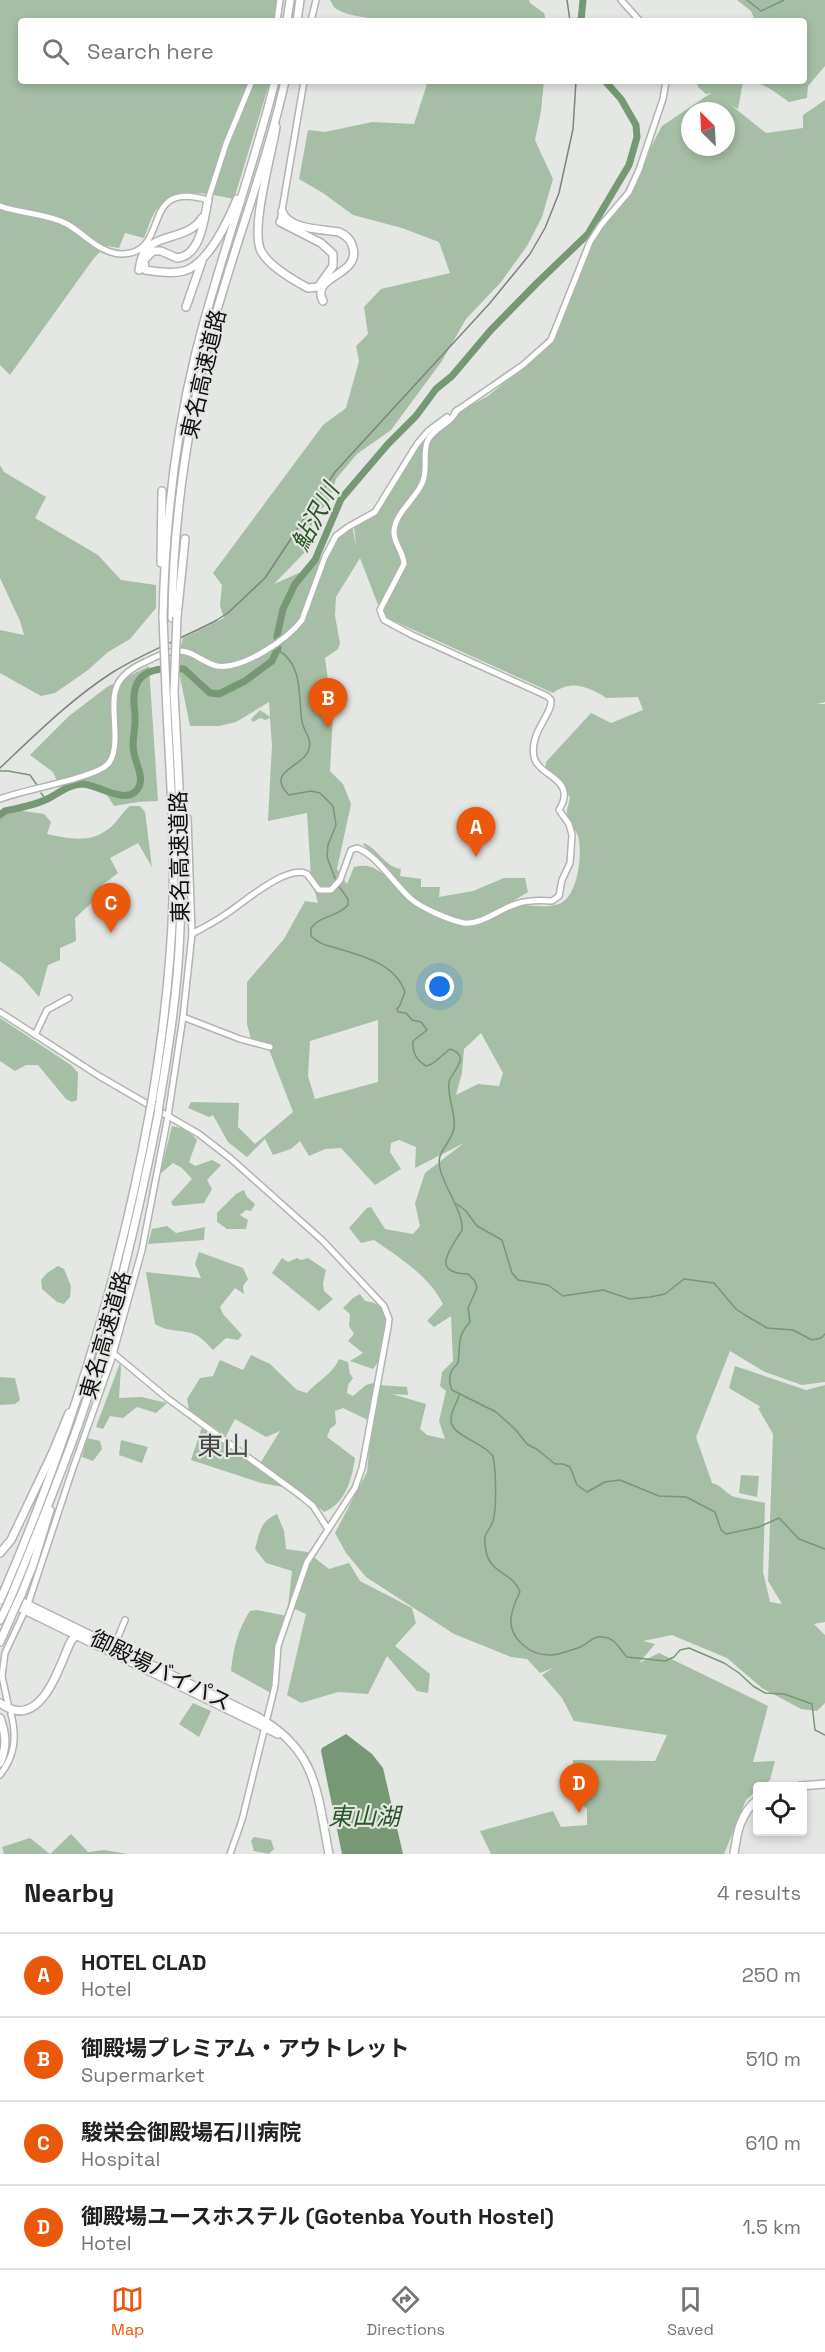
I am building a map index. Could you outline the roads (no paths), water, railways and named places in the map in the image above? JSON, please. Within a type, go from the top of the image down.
[{"type":"highway","points":[[287,18],[290,0]]},
{"type":"highway","points":[[297,18],[300,0]]},
{"type":"highway","name":"東名高速道路","points":[[0,1599],[58,1457],[89,1365],[126,1227],[152,1100],[164,1017],[173,909],[172,811],[164,617],[169,511],[183,408],[202,331],[274,84]]},
{"type":"highway","name":"東名高速道路","points":[[0,1620],[66,1460],[97,1367],[143,1192],[158,1115],[173,1019],[180,930],[180,811],[174,692],[178,513],[194,401],[214,320],[284,84]]},
{"type":"highway","points":[[280,222],[321,243],[333,254],[333,266],[318,287],[311,289],[304,287],[270,261],[261,251],[257,240],[262,200],[283,92]]},
{"type":"highway","points":[[208,200],[196,245],[191,253],[177,258],[153,250],[145,257],[145,270],[180,272],[193,267],[205,255],[229,218],[253,161]]},
{"type":"highway","points":[[139,270],[144,253],[148,248],[198,224],[208,200]]},
{"type":"highway","points":[[282,212],[291,223],[339,232],[346,236],[352,245],[353,256],[350,264],[322,287],[320,294],[323,301]]},
{"type":"highway","points":[[186,307],[205,255]]},
{"type":"highway","points":[[162,491],[161,558],[164,604]]},
{"type":"highway","points":[[174,618],[185,539]]},
{"type":"highway","points":[[2,1551],[11,1540],[52,1454],[89,1365]]},
{"type":"highway","points":[[0,1642],[33,1564],[66,1460]]},
{"type":"highway","name":"御殿場バイパス","points":[[3,1590],[26,1607],[77,1636],[264,1724]]},
{"type":"highway","name":"御殿場バイパス","points":[[0,1599],[26,1607],[77,1636],[114,1647],[264,1724],[293,1746],[308,1766],[317,1795],[328,1854]]},
{"type":"highway","points":[[4,1703],[16,1710],[27,1710],[40,1702],[77,1636]]},
{"type":"highway","points":[[0,1718],[6,1744],[0,1762]]},
{"type":"highway","points":[[807,1785],[825,1784]]},
{"type":"highway","points":[[734,1854],[739,1824],[746,1810],[753,1804]]},
{"type":"street","points":[[277,18],[280,0]]},
{"type":"street","points":[[312,18],[316,0]]},
{"type":"street","points":[[621,0],[637,18]]},
{"type":"street","points":[[0,207],[53,218],[69,226],[106,252],[123,254],[136,251],[148,242],[162,208],[172,199],[187,195],[208,200],[226,144],[251,84]]},
{"type":"street","points":[[280,222],[303,84]]},
{"type":"street","points":[[0,799],[99,770],[107,764],[115,745],[114,695],[122,675],[130,670],[176,650],[191,653],[212,665],[228,667],[263,651],[285,637],[302,620],[322,562],[336,536],[375,512],[419,442],[456,410],[523,365],[551,339],[590,242],[628,192],[635,177],[663,99],[666,84]]},
{"type":"street","points":[[192,934],[230,912],[251,894],[296,872],[307,874],[321,891],[330,889],[340,878],[351,850],[361,848],[414,902],[470,923],[517,904],[534,900],[555,900],[559,896],[562,880],[570,863],[572,829],[560,810],[564,792],[558,782],[539,766],[533,755],[537,730],[550,709],[550,699],[412,635],[384,620],[380,610],[404,564],[394,535],[395,526],[423,483],[426,446],[429,438],[455,415],[456,410]]},
{"type":"street","points":[[419,442],[425,464]]},
{"type":"street","points":[[4,1703],[3,1661],[26,1607],[113,1353],[142,1250],[168,1116],[183,1017],[192,934],[188,818]]},
{"type":"street","points":[[35,1035],[47,1010],[69,998]]},
{"type":"street","points":[[0,1012],[199,1134],[230,1158],[323,1241],[388,1313],[389,1319],[362,1468],[355,1488],[307,1562],[278,1646],[275,1686],[242,1820],[230,1854]]},
{"type":"street","points":[[183,1017],[240,1039],[270,1047]]},
{"type":"street","points":[[113,1353],[167,1398],[301,1496],[313,1506],[328,1529]]},
{"type":"street","points":[[114,1647],[125,1620]]},
{"type":"street","points":[[0,1775],[10,1760],[14,1747],[15,1732],[11,1714]]},
{"type":"water","name":"東山湖","points":[[346,1734],[372,1754],[383,1768],[403,1854],[342,1854],[321,1751],[322,1748]]},
{"type":"waterway","name":"鮎沢川","points":[[581,18],[583,0]]},
{"type":"waterway","points":[[747,0],[761,11],[784,0]]},
{"type":"waterway","name":"鮎沢川","points":[[0,815],[5,811],[40,802],[77,784],[123,795],[135,792],[140,783],[140,773],[133,749],[134,692],[137,683],[148,672],[184,669],[210,693],[219,694],[245,681],[272,661],[278,648],[277,636],[283,609],[295,584],[315,560],[341,499],[388,444],[416,416],[436,389],[452,376],[490,331],[588,234],[629,165],[637,137],[636,125],[621,99],[608,84]]},
{"type":"waterway","points":[[278,650],[286,656],[296,673],[302,722],[310,745],[306,755],[288,769],[281,780],[289,795],[311,791],[320,793],[333,806],[336,825],[328,845],[327,857],[336,881]]},
{"type":"waterway","points":[[0,771],[30,775],[37,785]]},
{"type":"waterway","name":"鮎沢川","points":[[41,793],[46,800]]},
{"type":"waterway","points":[[338,885],[348,899],[348,905],[315,924],[311,928],[311,936],[323,944],[376,962],[394,974],[405,992],[397,1009],[398,1012],[406,1013],[412,1020],[421,1022],[427,1030],[413,1041],[415,1055],[423,1064],[426,1066],[432,1064],[450,1049],[460,1056],[459,1064],[449,1082],[454,1128],[440,1156],[439,1164],[459,1212],[462,1230],[449,1252],[446,1265],[456,1273],[468,1274],[475,1281],[477,1288],[468,1308],[470,1322],[461,1337],[458,1363],[450,1375],[452,1390],[496,1412],[515,1429],[527,1444],[555,1464],[570,1467],[577,1485],[587,1492],[605,1482],[620,1480],[659,1496],[686,1497],[715,1512],[721,1530],[726,1534],[759,1527],[779,1518],[799,1539],[825,1549]]},
{"type":"waterway","points":[[457,1204],[466,1211],[477,1226],[502,1240],[512,1273],[518,1280],[548,1285],[563,1296],[603,1290],[630,1299],[665,1294],[684,1279],[714,1283],[736,1309],[767,1328],[793,1330],[812,1340],[821,1338],[825,1334]]},
{"type":"waterway","points":[[459,1395],[451,1416],[452,1425],[493,1456],[495,1507],[493,1521],[485,1536],[485,1545],[488,1559],[517,1585],[520,1592],[512,1611],[511,1626],[523,1645],[536,1653],[554,1655],[578,1648],[596,1637],[603,1637],[614,1642],[627,1657],[665,1661],[674,1657],[680,1650],[689,1648],[724,1663],[765,1693],[784,1694],[812,1704],[815,1730],[825,1735]]},
{"type":"railway","points":[[567,0],[570,18]]},
{"type":"railway","points":[[0,768],[54,717],[98,682],[138,658],[217,620],[229,612],[265,578],[335,472],[490,303],[530,254],[545,228],[559,193],[573,129],[576,84]]},
{"type":"place","name":"御殿場プレミアム・アウトレット","points":[[328,728]]},
{"type":"place","name":"HOTEL CLAD","points":[[476,857]]},
{"type":"place","name":"駿栄会御殿場石川病院","points":[[111,933]]},
{"type":"place","name":"御殿場ユースホステル (Gotenba Youth Hostel)","points":[[579,1813]]},
{"type":"district","name":"東山","points":[[223,1446]]}]
